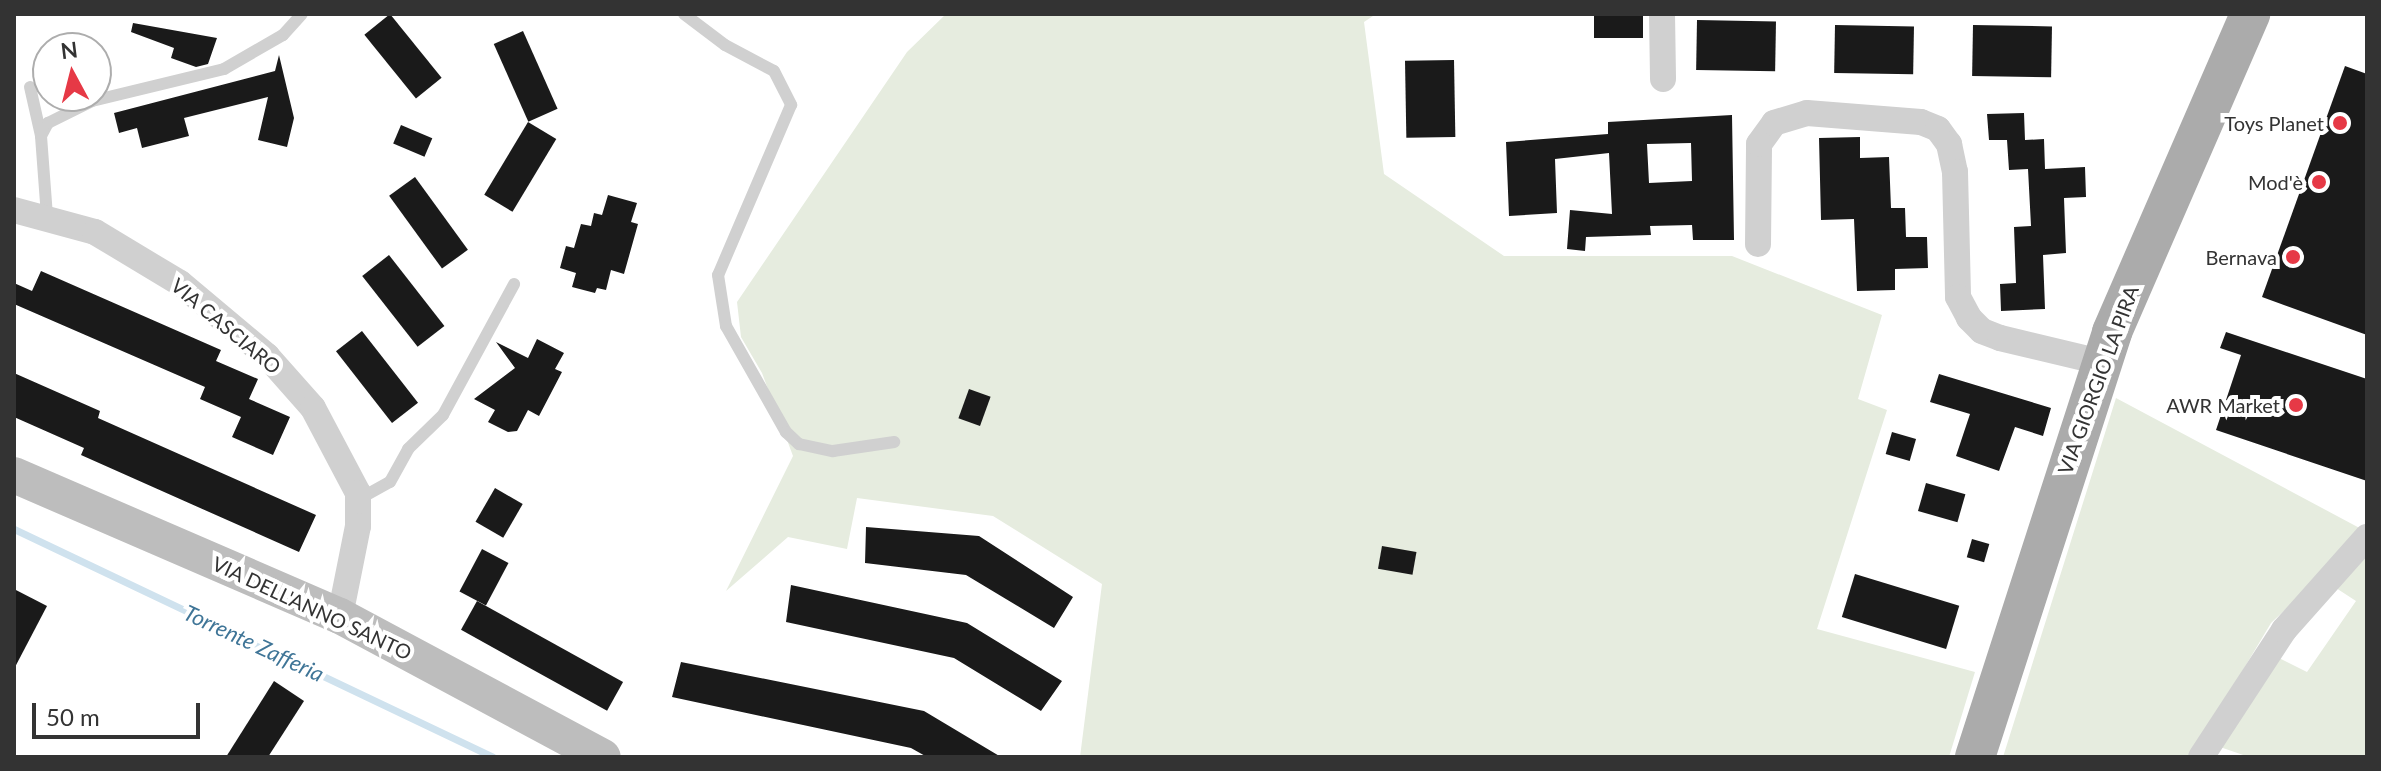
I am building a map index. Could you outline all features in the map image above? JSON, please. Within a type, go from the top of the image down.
[{"type":"main road","name":"VIA GIORGIO LA PIRA","points":[[1975,757],[2101,362],[2250,14]]},
{"type":"street","points":[[1662,14],[1663,79]]},
{"type":"street","points":[[1758,244],[1759,144],[1774,123],[1807,113],[1921,122],[1938,129],[1949,144],[1955,172],[1958,297],[1969,318],[1982,331],[2000,338],[2101,362]]},
{"type":"street","name":"VIA CASCIARO","points":[[14,210],[47,216],[95,232],[148,263],[267,356],[313,408],[342,454],[359,499],[340,616]]},
{"type":"street","name":"VIA DELL'ANNO SANTO","points":[[14,475],[340,616],[603,757]]},
{"type":"street","points":[[2201,757],[2284,630],[2367,537]]},
{"type":"lane","points":[[41,136],[48,123],[92,101],[224,69],[283,35],[302,14]]},
{"type":"lane","points":[[684,14],[725,45],[774,71],[791,105],[718,275],[726,326],[786,432],[799,444],[833,451],[894,442]]},
{"type":"lane","points":[[30,87],[41,136],[47,216]]},
{"type":"lane","points":[[359,499],[390,482],[408,449],[443,415],[514,284]]},
{"type":"shaded area","points":[[946,14],[1376,14],[1364,22],[1384,174],[1504,256],[1732,256],[1882,315],[1858,399],[1887,410],[1817,629],[1975,672],[1949,757],[1080,757],[1102,584],[993,516],[857,498],[847,549],[788,537],[726,591],[793,456],[762,373],[741,337],[737,302],[907,52]]},
{"type":"shaded area","points":[[2116,398],[2367,532],[2271,623],[2191,757],[2003,757]]},
{"type":"shaded area","points":[[2367,553],[2367,757],[2249,757],[2220,747],[2279,658],[2307,672],[2356,601],[2336,588]]},
{"type":"building","points":[[390,14],[442,78],[416,98],[364,35]]},
{"type":"building","points":[[1594,14],[1643,14],[1643,38],[1594,38]]},
{"type":"building","points":[[1697,20],[1776,21],[1775,71],[1696,70]]},
{"type":"building","points":[[133,23],[217,38],[208,64],[196,67],[171,58],[174,48],[131,32]]},
{"type":"building","points":[[1835,25],[1914,26],[1913,74],[1834,73]]},
{"type":"building","points":[[1973,25],[2052,26],[2051,77],[1972,76]]},
{"type":"building","points":[[523,31],[558,109],[528,122],[494,44]]},
{"type":"building","points":[[279,55],[294,118],[287,147],[258,140],[268,97],[184,118],[189,136],[142,148],[137,128],[119,133],[114,113],[275,71]]},
{"type":"building","points":[[1454,60],[1455,137],[1406,138],[1405,61]]},
{"type":"building","points":[[2345,66],[2367,74],[2367,335],[2262,297]]},
{"type":"building","points":[[2024,113],[2025,140],[2044,139],[2045,169],[2085,167],[2086,197],[2064,198],[2066,253],[2043,255],[2045,309],[2001,311],[2000,284],[2016,283],[2014,227],[2031,226],[2028,169],[2009,170],[2007,140],[1989,140],[1987,114]]},
{"type":"building","points":[[1732,115],[1734,240],[1693,240],[1692,225],[1650,226],[1651,235],[1586,237],[1585,251],[1567,249],[1570,210],[1612,214],[1609,153],[1555,159],[1557,213],[1509,216],[1506,142],[1608,134],[1608,122]],"holes":[[[1691,143],[1692,181],[1649,183],[1647,144]]]},
{"type":"building","points":[[528,122],[556,139],[513,212],[484,195]]},
{"type":"building","points":[[401,125],[432,138],[424,157],[393,143]]},
{"type":"building","points":[[1860,137],[1860,158],[1889,157],[1891,208],[1905,208],[1906,237],[1927,237],[1928,268],[1895,269],[1895,290],[1857,291],[1854,219],[1821,220],[1819,138]]},
{"type":"building","points":[[415,177],[468,250],[442,269],[389,196]]},
{"type":"building","points":[[608,195],[637,203],[631,222],[638,224],[624,274],[611,270],[606,290],[597,288],[595,293],[572,287],[576,273],[560,268],[566,246],[574,248],[581,224],[591,226],[594,213],[602,215]]},
{"type":"building","points":[[389,255],[444,326],[418,347],[362,276]]},
{"type":"building","points":[[41,271],[221,350],[216,361],[258,379],[249,399],[290,417],[273,455],[232,437],[241,417],[200,399],[205,387],[14,304],[14,283],[32,291]]},
{"type":"building","points":[[362,331],[418,403],[392,423],[336,351]]},
{"type":"building","name":"AWR Market","points":[[2226,332],[2367,379],[2367,481],[2216,430],[2241,355],[2220,348]]},
{"type":"building","points":[[537,339],[564,353],[555,369],[562,372],[539,416],[528,410],[517,431],[508,432],[488,422],[495,410],[474,399],[515,368],[496,342],[528,358]]},
{"type":"building","points":[[14,373],[100,411],[98,418],[316,515],[299,552],[81,455],[84,448],[14,417]]},
{"type":"building","points":[[1939,374],[2051,408],[2043,436],[2015,427],[1999,471],[1956,456],[1970,414],[1930,402]]},
{"type":"building","points":[[969,389],[991,397],[980,426],[958,418]]},
{"type":"building","points":[[1892,432],[1916,439],[1910,461],[1886,454]]},
{"type":"building","points":[[1926,483],[1965,494],[1957,522],[1918,511]]},
{"type":"building","points":[[495,488],[523,504],[503,538],[476,522]]},
{"type":"building","points":[[866,527],[979,536],[1073,597],[1054,628],[966,575],[865,563]]},
{"type":"building","points":[[1972,539],[1989,544],[1984,562],[1967,557]]},
{"type":"building","points":[[1382,546],[1416,552],[1412,575],[1378,569]]},
{"type":"building","points":[[482,549],[508,563],[486,605],[459,591]]},
{"type":"building","points":[[1855,574],[1959,606],[1946,649],[1842,617]]},
{"type":"building","points":[[791,585],[967,623],[1062,681],[1041,711],[954,658],[786,622]]},
{"type":"building","points":[[14,589],[47,606],[14,669]]},
{"type":"building","points":[[477,601],[623,682],[607,711],[461,630]]},
{"type":"building","points":[[681,662],[924,711],[1001,757],[927,757],[911,748],[672,697]]},
{"type":"building","points":[[274,681],[304,701],[268,757],[226,757]]},
{"type":"waterway","name":"Torrente Zafferia","points":[[14,529],[493,757]]},
{"type":"place","name":"Toys Planet","points":[[2340,123]]},
{"type":"place","name":"Mod'è","points":[[2319,182]]},
{"type":"place","name":"Bernava","points":[[2293,257]]},
{"type":"place","name":"AWR Market","points":[[2296,405]]}]
